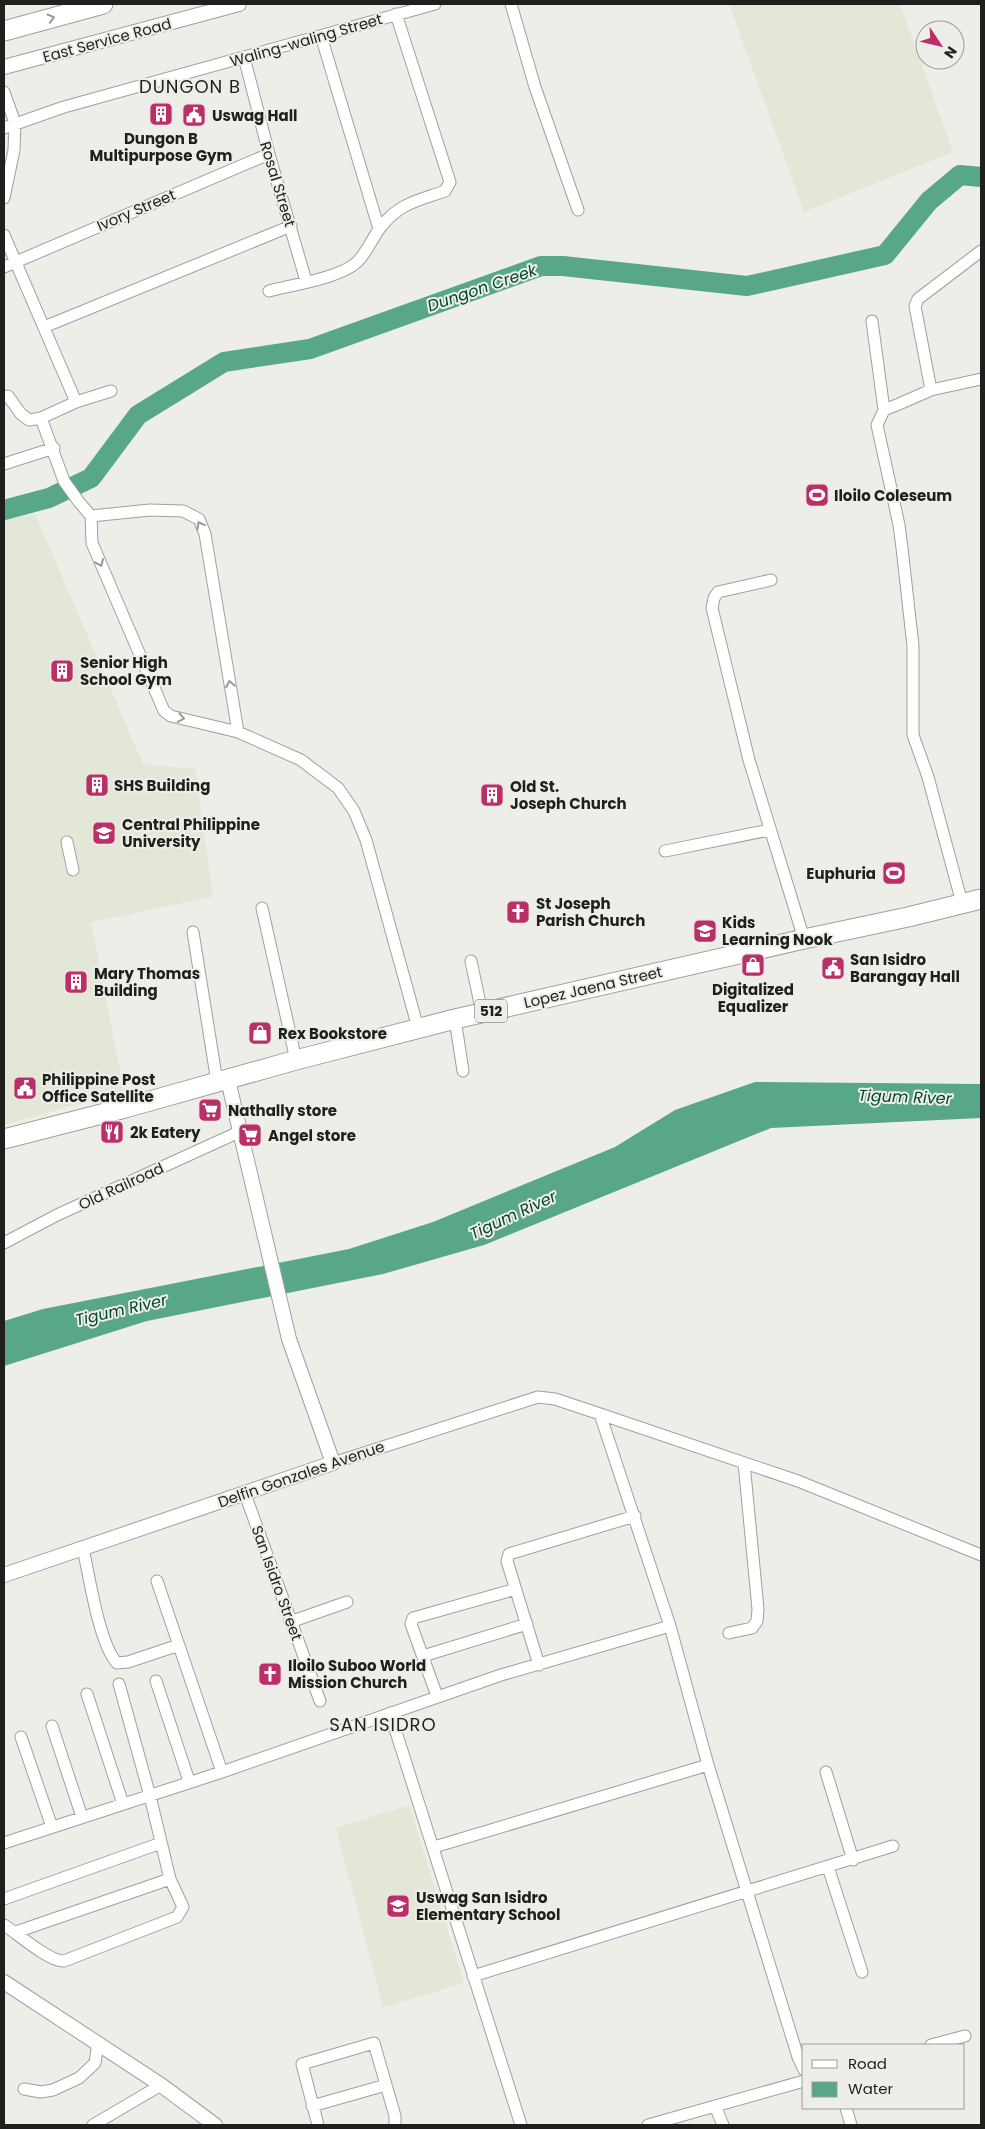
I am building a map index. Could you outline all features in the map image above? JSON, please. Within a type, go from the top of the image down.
[{"type":"main road","points":[[4,32],[103,4]]},
{"type":"main road","name":"Lopez Jaena Street","points":[[4,1139],[133,1106],[418,1028],[981,899]]},
{"type":"street","name":"East Service Road","points":[[4,68],[239,4]]},
{"type":"street","name":"Waling-waling Street","points":[[9,125],[435,4]]},
{"type":"street","points":[[511,4],[535,87],[578,210]]},
{"type":"street","points":[[269,291],[341,272],[356,264],[370,248],[379,229],[394,213],[408,203],[445,191],[450,182],[396,14]]},
{"type":"street","points":[[321,36],[379,229]]},
{"type":"street","name":"Rosal Street","points":[[244,57],[268,154],[306,281]]},
{"type":"street","points":[[4,92],[14,150],[4,198]]},
{"type":"street","name":"Ivory Street","points":[[4,267],[268,154]]},
{"type":"street","points":[[44,327],[291,226]]},
{"type":"street","points":[[4,235],[76,402]]},
{"type":"street","points":[[931,390],[915,306],[918,299],[981,251]]},
{"type":"street","points":[[872,321],[884,410],[877,425],[899,525],[913,646],[913,735],[928,777],[962,903]]},
{"type":"street","points":[[884,410],[931,390],[981,379]]},
{"type":"street","points":[[4,397],[8,396],[21,414],[29,420],[42,418],[76,402],[110,391]]},
{"type":"street","points":[[42,418],[64,481],[91,516],[92,544],[164,711],[172,716],[238,732],[301,760],[338,788],[354,811],[366,840],[418,1028]]},
{"type":"street","points":[[4,464],[54,448]]},
{"type":"street","points":[[91,516],[150,510],[183,511],[199,519],[205,534],[238,732]]},
{"type":"street","points":[[771,580],[718,592],[712,608],[749,760],[804,939]]},
{"type":"street","points":[[664,851],[769,830]]},
{"type":"street","points":[[67,842],[73,870]]},
{"type":"street","points":[[262,908],[296,1060]]},
{"type":"street","points":[[192,932],[223,1081],[239,1132],[289,1339],[333,1463]]},
{"type":"street","points":[[471,961],[482,1013]]},
{"type":"street","points":[[455,1019],[463,1071]]},
{"type":"street","name":"Old Railroad","points":[[4,1244],[57,1216],[239,1132]]},
{"type":"street","name":"Delfin Gonzales Avenue","points":[[4,1575],[333,1463],[538,1397],[555,1399],[798,1482],[981,1555]]},
{"type":"street","points":[[600,1414],[670,1626],[708,1765],[802,2064]]},
{"type":"street","points":[[729,1633],[752,1628],[756,1621],[758,1609],[744,1463]]},
{"type":"street","name":"San Isidro Street","points":[[245,1494],[320,1701]]},
{"type":"street","points":[[540,1666],[507,1561],[509,1554],[635,1516]]},
{"type":"street","points":[[83,1548],[110,1656],[117,1662],[128,1662],[179,1645]]},
{"type":"street","points":[[157,1582],[222,1772]]},
{"type":"street","points":[[437,1696],[411,1624],[413,1618],[516,1588]]},
{"type":"street","points":[[290,1622],[347,1602]]},
{"type":"street","points":[[423,1656],[527,1624]]},
{"type":"street","points":[[4,1843],[150,1796],[189,1781],[222,1772],[501,1675],[540,1666],[670,1626]]},
{"type":"street","points":[[156,1681],[189,1781]]},
{"type":"street","points":[[4,1925],[50,1957],[64,1961],[177,1918],[183,1907],[170,1879],[150,1796],[118,1684]]},
{"type":"street","points":[[87,1694],[124,1804]]},
{"type":"street","points":[[390,1713],[521,2125]]},
{"type":"street","points":[[52,1726],[82,1817]]},
{"type":"street","points":[[21,1737],[52,1827]]},
{"type":"street","points":[[434,1847],[708,1765]]},
{"type":"street","points":[[826,1772],[852,1860]]},
{"type":"street","points":[[4,1899],[161,1843]]},
{"type":"street","points":[[473,1976],[747,1893],[893,1846]]},
{"type":"street","points":[[828,1867],[862,1972]]},
{"type":"street","points":[[16,1932],[170,1879]]},
{"type":"street","points":[[4,1982],[161,2084],[215,2125]]},
{"type":"street","points":[[935,2044],[965,2036]]},
{"type":"street","points":[[24,2089],[41,2092],[53,2090],[79,2078],[95,2062],[98,2042]]},
{"type":"street","points":[[318,2125],[302,2064],[374,2043],[395,2116],[395,2125]]},
{"type":"street","points":[[655,2124],[802,2082]]},
{"type":"street","points":[[93,2125],[161,2084]]},
{"type":"street","points":[[312,2106],[386,2085]]},
{"type":"street","points":[[715,2106],[723,2125]]},
{"type":"street","points":[[846,2109],[851,2125]]},
{"type":"shaded area","points":[[729,4],[900,4],[915,46],[915,70],[924,70],[953,152],[804,212]]},
{"type":"shaded area","name":"Central Philippine University","points":[[35,514],[143,764],[195,769],[213,897],[91,922],[124,1091],[4,1125],[4,519]]},
{"type":"shaded area","name":"Uswag San Isidro Elementary School","points":[[409,1805],[464,1983],[383,2008],[336,1828]]},
{"type":"water","name":"Tigum River","points":[[755,1082],[981,1084],[981,1118],[771,1128],[484,1245],[383,1274],[147,1321],[4,1366],[4,1321],[43,1309],[349,1249],[433,1222],[615,1147],[675,1110]]},
{"type":"waterway","name":"Dungon Creek","points":[[4,510],[49,498],[91,478],[138,415],[224,362],[310,349],[541,266],[563,266],[747,286],[885,255],[929,201],[960,175],[981,177]]},
{"type":"place","name":"Dungon B Multipurpose Gym","points":[[161,114]]},
{"type":"place","name":"Uswag Hall","points":[[194,115]]},
{"type":"place","name":"Iloilo Coleseum","points":[[817,495]]},
{"type":"place","name":"Senior High School Gym","points":[[62,671]]},
{"type":"place","name":"SHS Building","points":[[97,785]]},
{"type":"place","name":"Old St. Joseph Church","points":[[492,795]]},
{"type":"place","name":"Central Philippine University","points":[[104,833]]},
{"type":"place","name":"Euphuria","points":[[894,873]]},
{"type":"place","name":"St Joseph Parish Church","points":[[518,912]]},
{"type":"place","name":"Kids Learning Nook","points":[[705,931]]},
{"type":"place","name":"Digitalized Equalizer","points":[[753,965]]},
{"type":"place","name":"San Isidro Barangay Hall","points":[[833,968]]},
{"type":"place","name":"Mary Thomas Building","points":[[76,982]]},
{"type":"place","name":"Rex Bookstore","points":[[260,1033]]},
{"type":"place","name":"Philippine Post Office Satellite","points":[[25,1088]]},
{"type":"place","name":"Nathally store","points":[[210,1110]]},
{"type":"place","name":"2k Eatery","points":[[112,1132]]},
{"type":"place","name":"Angel store","points":[[250,1135]]},
{"type":"place","name":"Iloilo Suboo World Mission Church","points":[[270,1674]]},
{"type":"place","name":"Uswag San Isidro Elementary School","points":[[398,1906]]},
{"type":"district","name":"DUNGON B","points":[[190,86]]},
{"type":"district","name":"SAN ISIDRO","points":[[383,1724]]}]
